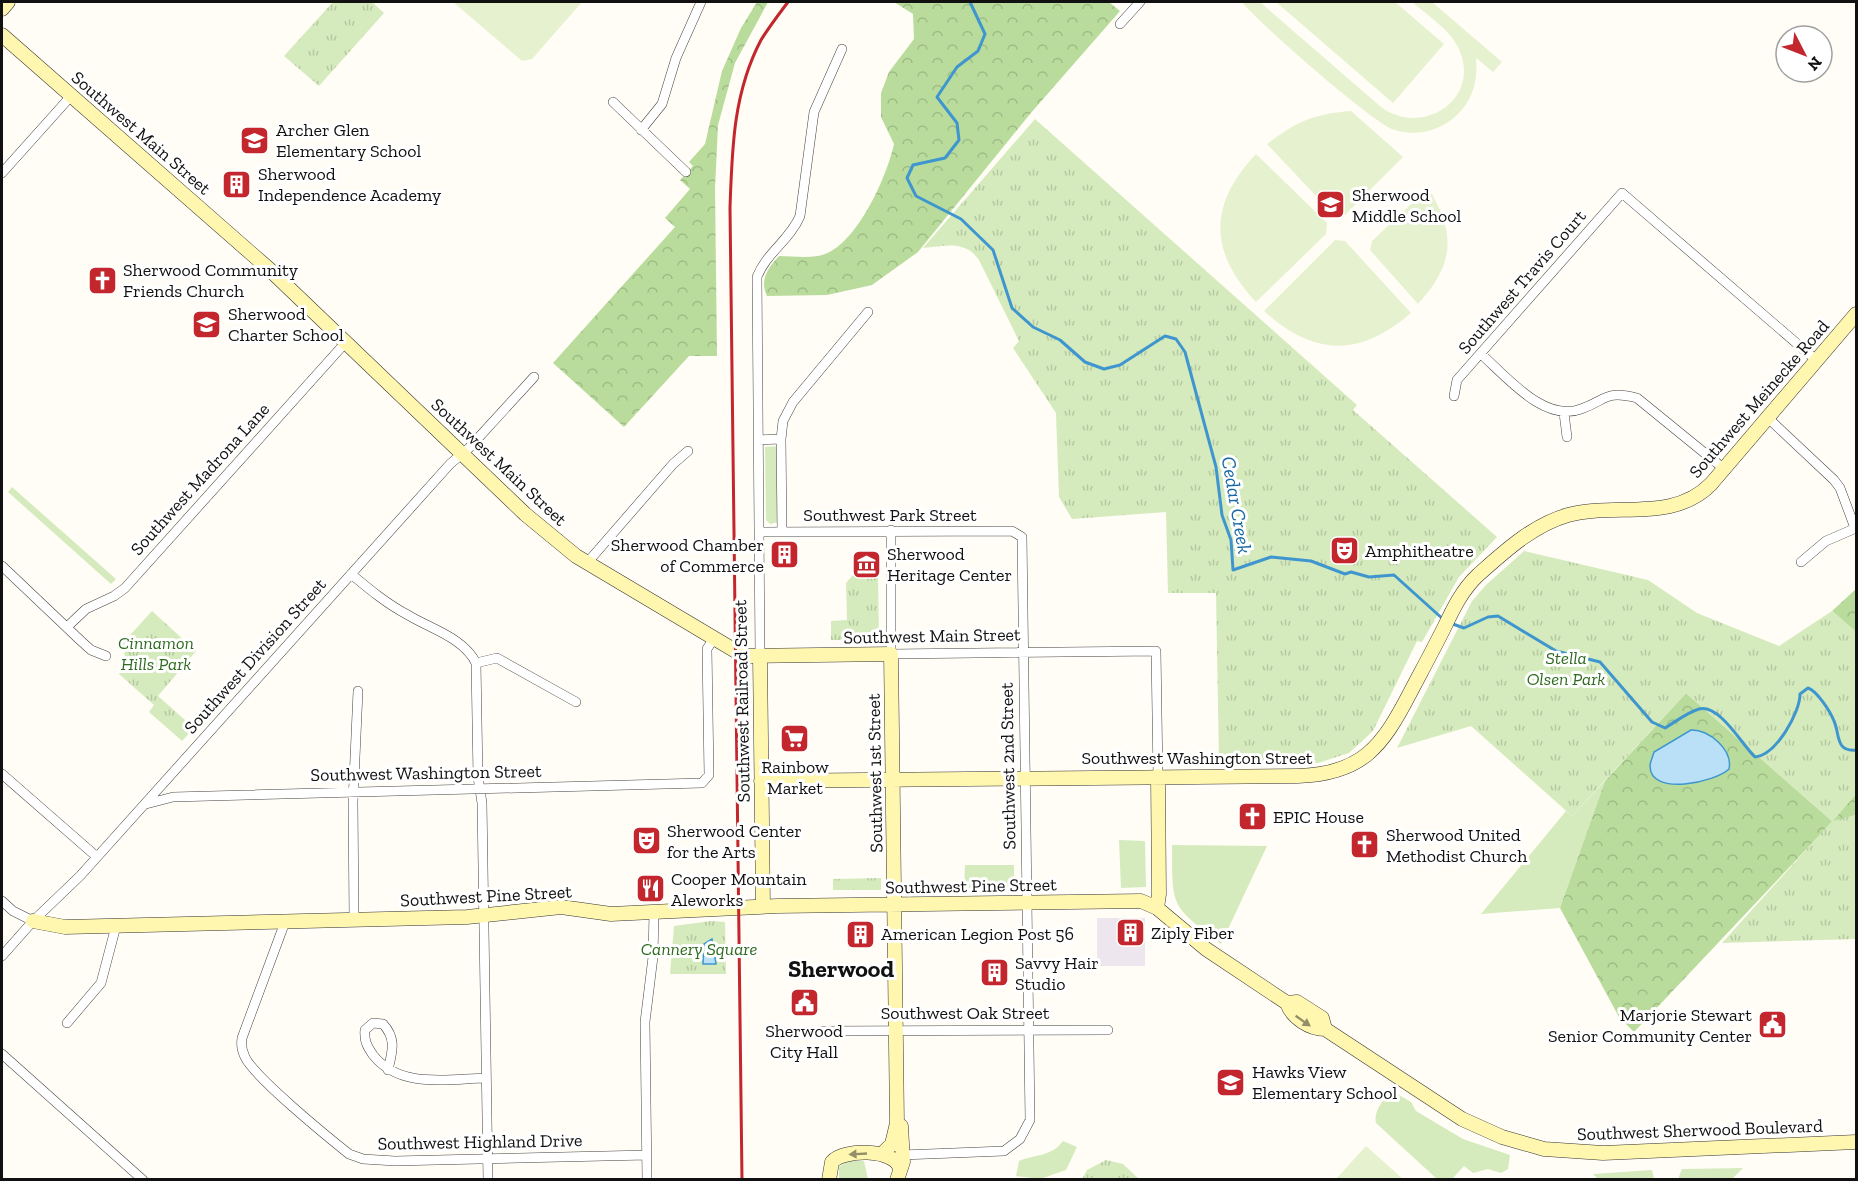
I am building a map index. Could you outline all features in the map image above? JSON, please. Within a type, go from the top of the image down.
[{"type":"main road","points":[[2,9],[8,2]]},
{"type":"main road","name":"Southwest Main Street","points":[[2,34],[269,268],[539,528],[587,563],[744,656],[891,654]]},
{"type":"main road","name":"Southwest Meinecke Road","points":[[1515,544],[1539,527],[1569,515],[1665,507],[1683,503],[1706,489],[1857,314]]},
{"type":"main road","name":"Southwest Washington Street","points":[[761,781],[1311,776],[1334,772],[1353,765],[1370,753],[1387,736],[1457,602],[1470,583],[1515,544]]},
{"type":"main road","name":"Southwest 1st Street","points":[[883,1153],[892,1144],[897,1123],[891,654]]},
{"type":"main road","name":"Southwest Railroad Street","points":[[760,656],[763,906]]},
{"type":"main road","points":[[1157,908],[1159,894],[1158,776]]},
{"type":"main road","name":"Southwest Pine Street","points":[[33,921],[66,927],[285,922],[483,915],[569,907],[611,914],[763,906],[1027,903],[1141,902],[1157,908]]},
{"type":"main road","name":"Southwest Sherwood Boulevard","points":[[1157,908],[1206,949],[1292,1003],[1290,1012],[1314,1029],[1323,1023],[1462,1119],[1502,1137],[1544,1149],[1603,1153],[1857,1142]]},
{"type":"main road","name":"Southwest 1st Street","points":[[897,1123],[902,1127],[900,1168]]},
{"type":"main road","points":[[829,1179],[833,1160],[847,1155],[883,1153],[894,1158],[900,1168]]},
{"type":"street","points":[[641,130],[663,104],[676,58],[701,2]]},
{"type":"street","points":[[1120,24],[1140,2]]},
{"type":"street","name":"Southwest Railroad Street","points":[[760,656],[757,278],[765,261],[793,229],[800,216],[814,112],[842,49]]},
{"type":"street","points":[[2,173],[71,96]]},
{"type":"street","points":[[614,102],[686,172]]},
{"type":"street","name":"Southwest Travis Court","points":[[1454,396],[1457,380],[1622,193],[1816,360]]},
{"type":"street","points":[[782,531],[781,439],[783,421],[793,402],[868,312]]},
{"type":"street","name":"Southwest Madrona Lane","points":[[68,626],[86,609],[114,596],[125,588],[346,342]]},
{"type":"street","points":[[1481,354],[1540,404],[1564,413],[1582,409],[1602,397],[1618,393],[1636,398],[1652,408],[1723,468]]},
{"type":"street","name":"Southwest Division Street","points":[[2,956],[33,921],[73,884],[351,574],[534,377]]},
{"type":"street","points":[[1564,413],[1567,437]]},
{"type":"street","points":[[1767,417],[1834,480],[1856,528],[1826,541],[1801,562]]},
{"type":"street","points":[[758,440],[781,439]]},
{"type":"street","points":[[587,563],[672,464],[688,451]]},
{"type":"street","name":"Southwest Park Street","points":[[759,532],[891,530],[1012,531],[1020,534]]},
{"type":"street","name":"Southwest 1st Street","points":[[891,530],[891,654]]},
{"type":"street","name":"Southwest 2nd Street","points":[[900,1168],[1004,1151],[1020,1139],[1026,1130],[1031,1110],[1023,543],[1020,534]]},
{"type":"street","points":[[2,566],[91,650],[106,657]]},
{"type":"street","points":[[351,574],[376,595],[407,615],[453,639],[466,649],[476,663],[488,1179]]},
{"type":"street","name":"Southwest Washington Street","points":[[146,804],[172,797],[702,783],[707,779],[707,649],[714,638]]},
{"type":"street","name":"Southwest Main Street","points":[[891,654],[1156,651],[1158,776]]},
{"type":"street","points":[[476,663],[497,658],[576,702]]},
{"type":"street","points":[[354,920],[354,792],[358,691]]},
{"type":"street","points":[[2,774],[97,857]]},
{"type":"street","name":"Southwest Pine Street","points":[[2,901],[13,911],[33,921]]},
{"type":"street","points":[[647,1179],[645,1022],[652,968],[654,912]]},
{"type":"street","name":"Southwest Highland Drive","points":[[285,922],[242,1038],[243,1051],[249,1064],[339,1146],[356,1157],[395,1161],[647,1155]]},
{"type":"street","points":[[67,1023],[101,983],[116,926]]},
{"type":"street","points":[[388,1070],[393,1043],[392,1035],[383,1024],[373,1023],[365,1030],[364,1043],[388,1070],[397,1075],[416,1079],[486,1078]]},
{"type":"street","name":"Southwest Oak Street","points":[[822,1031],[1108,1030]]},
{"type":"street","points":[[2,1054],[143,1179]]},
{"type":"shaded area","points":[[1097,918],[1145,918],[1145,966],[1097,966]]},
{"type":"green space","points":[[333,2],[372,2],[384,13],[319,86],[284,56]]},
{"type":"green space","points":[[453,2],[582,2],[532,59],[522,61]]},
{"type":"green space","points":[[757,2],[768,2],[735,63],[718,125],[715,188],[717,356],[689,356],[624,427],[553,363],[675,227],[665,218],[690,189],[680,180],[693,166],[689,162],[705,144],[722,71],[741,28]]},
{"type":"green space","points":[[894,2],[1109,2],[1120,11],[1030,114],[918,252],[872,285],[827,295],[767,296],[764,279],[779,256],[815,256],[825,254],[837,247],[849,236],[878,190],[894,144],[881,117],[881,93],[889,72],[914,39],[913,14]]},
{"type":"green space","points":[[1242,2],[1260,2],[1381,107],[1398,115],[1415,118],[1431,115],[1445,108],[1456,97],[1463,82],[1464,65],[1454,40],[1412,2],[1432,2],[1502,62],[1493,72],[1476,58],[1473,90],[1462,110],[1442,126],[1426,132],[1408,133],[1392,129],[1380,122],[1339,90],[1268,29]]},
{"type":"green space","points":[[1276,2],[1395,2],[1444,44],[1393,103]]},
{"type":"green space","points":[[1351,111],[1403,157],[1345,215],[1334,215],[1267,144],[1306,120],[1326,114]]},
{"type":"green space","points":[[1035,119],[1357,405],[1353,410],[1497,537],[1459,577],[1422,642],[1417,641],[1373,731],[1349,753],[1318,763],[1219,761],[1216,593],[1168,593],[1166,512],[1072,519],[1059,497],[1056,413],[1013,348],[1019,341],[979,260],[968,249],[961,247],[923,248]]},
{"type":"green space","points":[[1256,154],[1327,223],[1326,234],[1256,302],[1240,283],[1229,264],[1220,228],[1229,191]]},
{"type":"green space","points":[[1428,188],[1444,220],[1447,248],[1445,262],[1439,276],[1418,304],[1370,250],[1372,241]]},
{"type":"green space","points":[[1335,240],[1345,241],[1411,313],[1374,338],[1355,344],[1337,346],[1301,337],[1264,311]]},
{"type":"green space","points":[[779,446],[779,522],[770,524],[766,520],[765,447]]},
{"type":"green space","points":[[12,487],[116,579],[111,584],[8,492]]},
{"type":"green space","name":"Stella Olsen Park","points":[[1524,551],[1648,580],[1697,613],[1779,646],[1832,611],[1856,632],[1856,794],[1833,821],[1856,815],[1856,939],[1722,943],[1832,821],[1686,693],[1572,816],[1471,726],[1397,748],[1472,601],[1486,585]]},
{"type":"green space","points":[[878,575],[879,640],[831,640],[831,621],[847,620],[846,583],[852,576]]},
{"type":"green space","points":[[1856,589],[1856,632],[1832,611]]},
{"type":"green space","name":"Cinnamon Hills Park","points":[[152,611],[196,651],[158,696],[194,728],[182,741],[149,712],[154,705],[119,674],[126,660],[122,644]]},
{"type":"green space","points":[[1686,693],[1832,821],[1856,794],[1856,815],[1832,822],[1634,1032],[1619,1017],[1560,908],[1605,781]]},
{"type":"green space","points":[[1605,781],[1560,908],[1481,914],[1566,811],[1572,816]]},
{"type":"green space","points":[[1119,840],[1145,841],[1146,887],[1121,888]]},
{"type":"green space","points":[[1172,845],[1267,846],[1221,944],[1192,921],[1178,904],[1174,894]]},
{"type":"green space","points":[[965,865],[1014,865],[1014,889],[964,890]]},
{"type":"green space","points":[[881,878],[881,890],[833,890],[833,879]]},
{"type":"green space","name":"Cannery Square","points":[[711,921],[725,922],[726,974],[670,974],[674,926]]},
{"type":"green space","points":[[1394,1092],[1411,1102],[1416,1111],[1463,1139],[1510,1155],[1508,1169],[1501,1173],[1488,1169],[1473,1173],[1464,1166],[1452,1179],[1437,1179],[1376,1123],[1376,1114],[1380,1105]]},
{"type":"green space","points":[[1063,1141],[1077,1147],[1066,1170],[1040,1179],[1016,1176],[1019,1161],[1048,1153]]},
{"type":"green space","points":[[1366,1146],[1403,1179],[1336,1179]]},
{"type":"green space","points":[[1106,1160],[1123,1164],[1139,1179],[1082,1179],[1087,1170]]},
{"type":"green space","points":[[848,1161],[864,1161],[868,1179],[839,1179],[839,1167]]},
{"type":"green space","points":[[1743,1168],[1732,1179],[1678,1179],[1682,1169]]},
{"type":"green space","points":[[1652,1170],[1654,1179],[1598,1179],[1593,1174]]},
{"type":"water","points":[[1691,730],[1705,733],[1718,742],[1727,755],[1729,769],[1711,778],[1685,784],[1672,784],[1653,776],[1650,766],[1654,752]]},
{"type":"water","points":[[712,939],[716,964],[703,964],[704,944]]},
{"type":"waterway","name":"Cedar Creek","points":[[970,2],[985,34],[978,51],[957,67],[937,97],[957,123],[959,140],[945,158],[913,165],[907,178],[916,196],[961,219],[993,250],[1012,308],[1033,327],[1060,340],[1085,362],[1104,369],[1120,365],[1165,336],[1176,339],[1185,352],[1216,467],[1222,515],[1231,540],[1233,570],[1271,557],[1311,561],[1345,574],[1351,572],[1369,577],[1394,575],[1444,620]]},
{"type":"waterway","name":"Cedar Creek","points":[[1450,623],[1464,628],[1488,617],[1498,616],[1556,651],[1600,662],[1652,722],[1665,728],[1699,709],[1707,709],[1715,713],[1723,719],[1755,757],[1771,749],[1785,732],[1796,712],[1800,694],[1808,688],[1819,697],[1830,712],[1841,745],[1849,750],[1856,750]]},
{"type":"railway","points":[[742,1180],[730,208],[733,143],[739,101],[761,40],[788,2]]},
{"type":"place","name":"Archer Glen Elementary School","points":[[255,140]]},
{"type":"place","name":"Sherwood Independence Academy","points":[[237,184]]},
{"type":"place","name":"Sherwood Middle School","points":[[1331,205]]},
{"type":"place","name":"Sherwood Community Friends Church","points":[[102,280]]},
{"type":"place","name":"Sherwood Charter School","points":[[207,324]]},
{"type":"place","name":"Amphitheatre","points":[[1344,551]]},
{"type":"place","name":"Sherwood Chamber of Commerce","points":[[785,555]]},
{"type":"place","name":"Sherwood Heritage Center","points":[[866,564]]},
{"type":"place","name":"Rainbow Market","points":[[795,738]]},
{"type":"place","name":"EPIC House","points":[[1252,817]]},
{"type":"place","name":"Sherwood Center for the Arts","points":[[646,841]]},
{"type":"place","name":"Sherwood United Methodist Church","points":[[1365,845]]},
{"type":"place","name":"Cooper Mountain Aleworks","points":[[650,889]]},
{"type":"place","name":"Ziply Fiber","points":[[1130,933]]},
{"type":"place","name":"American Legion Post 56","points":[[860,934]]},
{"type":"place","name":"Savvy Hair Studio","points":[[994,973]]},
{"type":"place","name":"Sherwood City Hall","points":[[804,1002]]},
{"type":"place","name":"Marjorie Stewart Senior Community Center","points":[[1773,1025]]},
{"type":"place","name":"Hawks View Elementary School","points":[[1231,1082]]},
{"type":"district","name":"Sherwood","points":[[841,968]]}]
